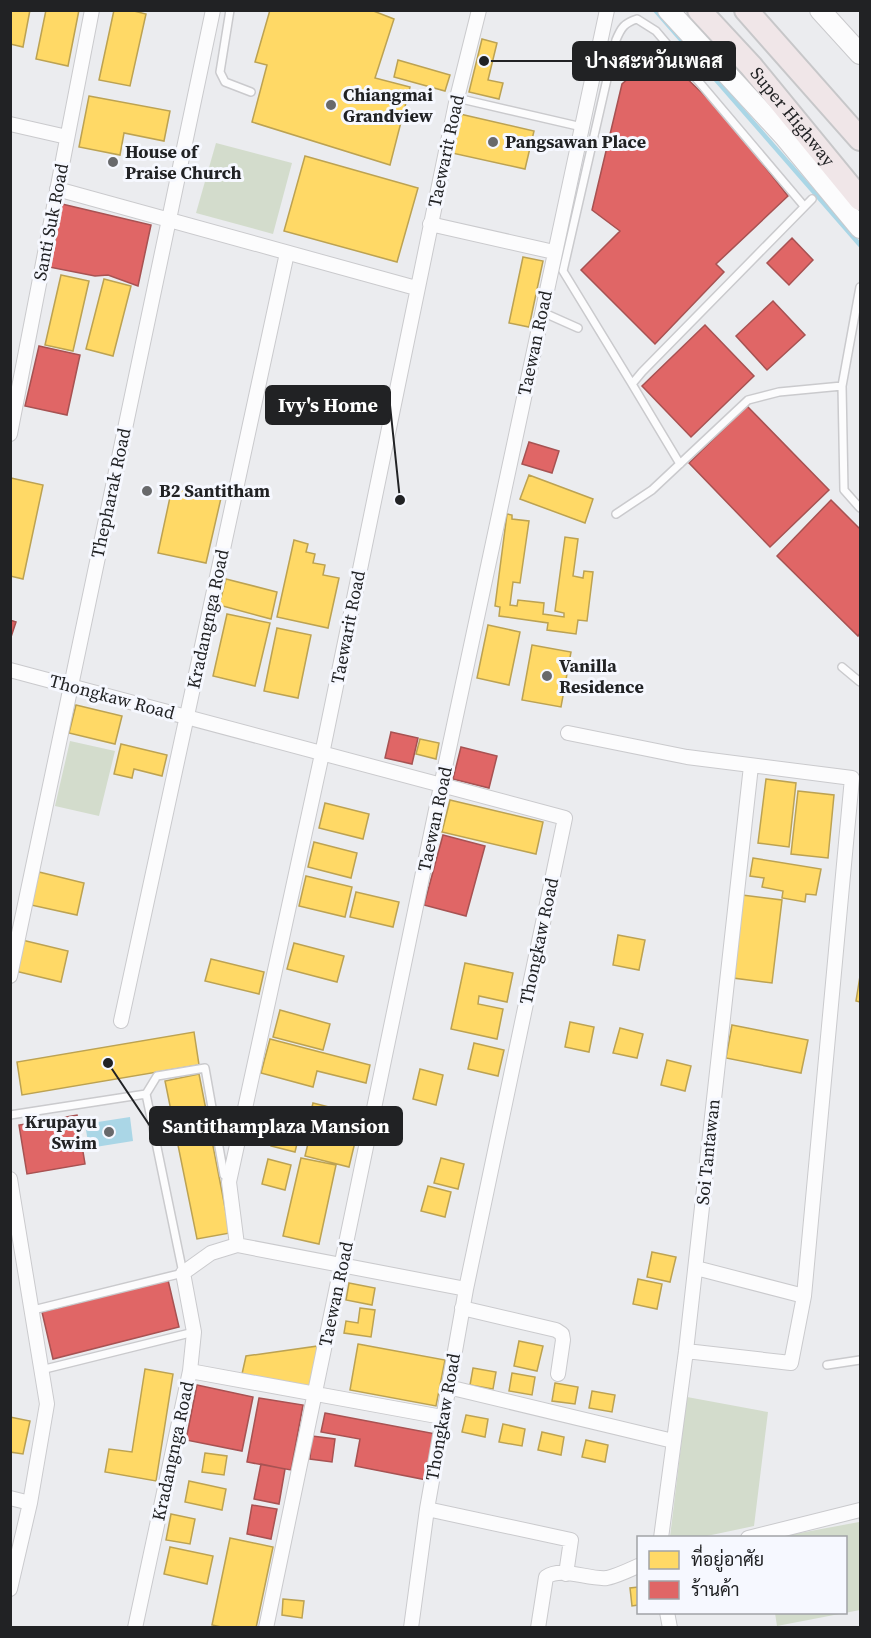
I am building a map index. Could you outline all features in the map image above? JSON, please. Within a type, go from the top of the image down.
[{"type":"highway","name":"Super Highway","points":[[699,10],[751,66],[861,199]]},
{"type":"highway","name":"Super Highway","points":[[746,10],[861,139]]},
{"type":"main road","points":[[668,10],[784,136],[861,228]]},
{"type":"main road","points":[[820,10],[861,54]]},
{"type":"street","name":"Santi Suk Road","points":[[10,434],[92,10]]},
{"type":"street","name":"Thepharak Road","points":[[10,976],[213,10]]},
{"type":"street","name":"Taewarit Road","points":[[237,1245],[229,1182],[322,754],[430,224],[457,98],[479,10]]},
{"type":"street","name":"Taewan Road","points":[[266,1628],[441,786],[607,10]]},
{"type":"street","points":[[10,124],[67,137]]},
{"type":"street","points":[[57,189],[417,288]]},
{"type":"street","points":[[430,224],[554,252]]},
{"type":"street","name":"Kradangnga Road","points":[[121,1021],[287,253]]},
{"type":"street","name":"Thongkaw Road","points":[[10,670],[565,818],[462,1308],[427,1509],[411,1628]]},
{"type":"street","points":[[568,733],[687,757],[852,778],[804,1296],[791,1363],[686,1351]]},
{"type":"street","name":"Soi Tantawan","points":[[661,1536],[696,1268],[752,766]]},
{"type":"street","points":[[10,1179],[47,1404],[30,1503],[10,1589]]},
{"type":"street","points":[[183,1273],[211,1253],[237,1245],[466,1289]]},
{"type":"street","points":[[696,1268],[804,1296]]},
{"type":"street","name":"Kradangnga Road","points":[[135,1628],[190,1371],[194,1332],[183,1273]]},
{"type":"street","points":[[462,1308],[556,1330],[562,1334],[558,1374]]},
{"type":"street","points":[[190,1371],[442,1417]]},
{"type":"street","points":[[448,1387],[673,1441]]},
{"type":"street","points":[[10,1498],[30,1503]]},
{"type":"street","points":[[427,1509],[571,1540],[566,1574]]},
{"type":"street","points":[[756,1536],[861,1510]]},
{"type":"street","points":[[538,1628],[546,1577],[552,1573],[607,1578],[637,1567]]},
{"type":"lane","points":[[230,10],[220,72],[225,82],[251,92]]},
{"type":"lane","points":[[680,464],[563,271],[616,40],[626,23],[638,19],[656,31],[804,206]]},
{"type":"lane","points":[[457,98],[582,128]]},
{"type":"lane","points":[[632,384],[812,199]]},
{"type":"lane","points":[[861,287],[842,386],[844,490],[861,508]]},
{"type":"lane","points":[[542,312],[578,328]]},
{"type":"lane","points":[[616,514],[652,490],[748,400],[778,392],[842,386]]},
{"type":"lane","points":[[842,667],[861,682]]},
{"type":"lane","points":[[33,1310],[183,1273],[146,1094],[157,1076],[205,1068],[224,1175]]},
{"type":"lane","points":[[10,1114],[146,1094]]},
{"type":"lane","points":[[41,1370],[194,1332]]},
{"type":"lane","points":[[827,1365],[861,1360]]},
{"type":"green space","points":[[216,143],[292,163],[273,234],[196,213]]},
{"type":"green space","points":[[70,741],[115,751],[99,816],[55,806]]},
{"type":"green space","points":[[687,1397],[768,1412],[754,1526],[707,1536],[670,1536]]},
{"type":"green space","points":[[859,1522],[860,1610],[847,1613],[847,1536],[784,1536]]},
{"type":"green space","points":[[775,1614],[839,1614],[777,1626]]},
{"type":"water","name":"Krupayu Swim","points":[[130,1117],[133,1141],[89,1148],[85,1124]]},
{"type":"building: ที่อยู่อาศัย","points":[[10,10],[30,10],[23,47],[10,44]]},
{"type":"building: ที่อยู่อาศัย","points":[[46,10],[79,10],[68,66],[36,59]]},
{"type":"building: ที่อยู่อาศัย","points":[[114,10],[130,10],[146,14],[130,86],[99,80]]},
{"type":"building: ที่อยู่อาศัย","name":"Chiangmai Grandview","points":[[270,10],[371,10],[394,19],[375,78],[410,87],[390,165],[252,122],[267,65],[255,62]]},
{"type":"building: ที่อยู่อาศัย","points":[[482,39],[497,43],[488,80],[503,83],[499,99],[469,92]]},
{"type":"building: ที่อยู่อาศัย","points":[[398,60],[450,75],[445,91],[394,77]]},
{"type":"building: ที่อยู่อาศัย","points":[[89,96],[170,111],[164,141],[124,133],[120,155],[79,147]]},
{"type":"building: ที่อยู่อาศัย","name":"Pangsawan Place","points":[[460,114],[534,131],[525,169],[452,153]]},
{"type":"building: ที่อยู่อาศัย","points":[[305,156],[418,188],[397,262],[284,231]]},
{"type":"building: ที่อยู่อาศัย","points":[[523,257],[543,261],[529,327],[509,323]]},
{"type":"building: ที่อยู่อาศัย","points":[[61,275],[89,281],[73,351],[45,345]]},
{"type":"building: ที่อยู่อาศัย","points":[[104,279],[131,286],[113,356],[86,349]]},
{"type":"building: ที่อยู่อาศัย","points":[[529,475],[593,499],[585,523],[520,499]]},
{"type":"building: ที่อยู่อาศัย","points":[[11,478],[43,485],[23,579],[10,576]]},
{"type":"building: ที่อยู่อาศัย","points":[[172,488],[221,498],[206,563],[158,553]]},
{"type":"building: ที่อยู่อาศัย","points":[[507,514],[512,515],[512,519],[529,521],[520,583],[513,582],[510,605],[517,606],[518,600],[544,603],[543,614],[564,617],[564,613],[555,611],[565,537],[578,539],[573,576],[583,578],[584,571],[593,572],[587,621],[578,620],[576,634],[547,630],[548,623],[499,616],[500,607],[495,606]]},
{"type":"building: ที่อยู่อาศัย","points":[[294,540],[308,544],[306,552],[315,554],[313,563],[325,565],[323,575],[339,578],[328,628],[277,617]]},
{"type":"building: ที่อยู่อาศัย","points":[[226,579],[277,592],[271,619],[219,605]]},
{"type":"building: ที่อยู่อาศัย","points":[[227,614],[270,623],[255,686],[213,676]]},
{"type":"building: ที่อยู่อาศัย","points":[[488,625],[520,632],[509,685],[477,678]]},
{"type":"building: ที่อยู่อาศัย","points":[[277,628],[311,635],[298,698],[264,691]]},
{"type":"building: ที่อยู่อาศัย","name":"Vanilla Residence","points":[[532,645],[571,652],[561,707],[522,700]]},
{"type":"building: ที่อยู่อาศัย","points":[[76,705],[122,716],[115,744],[69,733]]},
{"type":"building: ที่อยู่อาศัย","points":[[420,739],[439,743],[436,759],[416,754]]},
{"type":"building: ที่อยู่อาศัย","points":[[121,744],[167,755],[162,776],[134,769],[132,778],[114,774]]},
{"type":"building: ที่อยู่อาศัย","points":[[766,779],[796,783],[789,847],[758,843]]},
{"type":"building: ที่อยู่อาศัย","points":[[798,791],[834,795],[828,858],[791,854]]},
{"type":"building: ที่อยู่อาศัย","points":[[450,800],[543,822],[536,854],[442,832]]},
{"type":"building: ที่อยู่อาศัย","points":[[325,803],[369,814],[363,839],[319,828]]},
{"type":"building: ที่อยู่อาศัย","points":[[314,842],[357,853],[351,878],[308,867]]},
{"type":"building: ที่อยู่อาศัย","points":[[753,858],[821,869],[816,895],[806,894],[805,902],[782,898],[783,891],[762,887],[764,878],[750,876]]},
{"type":"building: ที่อยู่อาศัย","points":[[39,872],[84,883],[77,915],[31,905]]},
{"type":"building: ที่อยู่อาศัย","points":[[306,876],[352,887],[345,917],[299,906]]},
{"type":"building: ที่อยู่อาศัย","points":[[356,892],[399,902],[393,927],[350,917]]},
{"type":"building: ที่อยู่อาศัย","points":[[742,895],[782,900],[772,983],[733,978]]},
{"type":"building: ที่อยู่อาศัย","points":[[618,935],[645,940],[639,970],[613,965]]},
{"type":"building: ที่อยู่อาศัย","points":[[22,940],[68,951],[61,982],[15,971]]},
{"type":"building: ที่อยู่อาศัย","points":[[294,943],[344,956],[337,982],[287,969]]},
{"type":"building: ที่อยู่อาศัย","points":[[211,959],[264,972],[259,994],[205,981]]},
{"type":"building: ที่อยู่อาศัย","points":[[465,963],[513,973],[507,1002],[479,996],[478,1004],[503,1009],[497,1039],[451,1029]]},
{"type":"building: ที่อยู่อาศัย","points":[[860,976],[860,1002],[856,1001]]},
{"type":"building: ที่อยู่อาศัย","points":[[280,1010],[330,1024],[323,1050],[273,1037]]},
{"type":"building: ที่อยู่อาศัย","points":[[570,1022],[594,1027],[589,1052],[565,1047]]},
{"type":"building: ที่อยู่อาศัย","points":[[732,1025],[808,1040],[801,1073],[726,1058]]},
{"type":"building: ที่อยู่อาศัย","points":[[620,1028],[643,1034],[637,1058],[613,1053]]},
{"type":"building: ที่อยู่อาศัย","points":[[194,1032],[199,1065],[22,1095],[17,1062]]},
{"type":"building: ที่อยู่อาศัย","points":[[270,1039],[370,1065],[366,1083],[317,1071],[313,1087],[261,1073]]},
{"type":"building: ที่อยู่อาศัย","points":[[474,1043],[504,1050],[498,1076],[468,1069]]},
{"type":"building: ที่อยู่อาศัย","points":[[667,1060],[691,1066],[685,1091],[661,1085]]},
{"type":"building: ที่อยู่อาศัย","points":[[420,1069],[443,1075],[436,1105],[413,1099]]},
{"type":"building: ที่อยู่อาศัย","points":[[199,1074],[230,1233],[197,1239],[165,1081]]},
{"type":"building: ที่อยู่อาศัย","points":[[313,1103],[337,1109],[330,1134],[307,1128]]},
{"type":"building: ที่อยู่อาศัย","points":[[277,1121],[301,1127],[295,1152],[271,1146]]},
{"type":"building: ที่อยู่อาศัย","points":[[311,1131],[355,1142],[349,1167],[305,1156]]},
{"type":"building: ที่อยู่อาศัย","points":[[301,1158],[336,1165],[319,1244],[283,1236]]},
{"type":"building: ที่อยู่อาศัย","points":[[441,1158],[464,1164],[458,1189],[434,1183]]},
{"type":"building: ที่อยู่อาศัย","points":[[268,1159],[291,1165],[285,1190],[262,1184]]},
{"type":"building: ที่อยู่อาศัย","points":[[428,1186],[451,1192],[445,1217],[421,1211]]},
{"type":"building: ที่อยู่อาศัย","points":[[652,1252],[676,1257],[670,1282],[647,1277]]},
{"type":"building: ที่อยู่อาศัย","points":[[638,1279],[662,1284],[657,1309],[633,1304]]},
{"type":"building: ที่อยู่อาศัย","points":[[349,1283],[375,1288],[372,1305],[346,1300]]},
{"type":"building: ที่อยู่อาศัย","points":[[360,1308],[375,1310],[371,1337],[344,1333],[346,1321],[358,1323]]},
{"type":"building: ที่อยู่อาศัย","points":[[519,1341],[543,1346],[537,1371],[514,1366]]},
{"type":"building: ที่อยู่อาศัย","points":[[358,1344],[445,1360],[436,1406],[350,1390]]},
{"type":"building: ที่อยู่อาศัย","points":[[318,1346],[310,1387],[242,1374],[246,1356]]},
{"type":"building: ที่อยู่อาศัย","points":[[473,1368],[496,1372],[493,1389],[470,1385]]},
{"type":"building: ที่อยู่อาศัย","points":[[145,1369],[173,1374],[156,1481],[105,1472],[109,1449],[132,1452]]},
{"type":"building: ที่อยู่อาศัย","points":[[512,1373],[535,1377],[532,1395],[509,1391]]},
{"type":"building: ที่อยู่อาศัย","points":[[555,1383],[578,1387],[575,1404],[552,1401]]},
{"type":"building: ที่อยู่อาศัย","points":[[592,1391],[615,1395],[612,1412],[589,1408]]},
{"type":"building: ที่อยู่อาศัย","points":[[466,1415],[488,1419],[485,1437],[462,1432]]},
{"type":"building: ที่อยู่อาศัย","points":[[10,1417],[30,1421],[23,1454],[10,1452]]},
{"type":"building: ที่อยู่อาศัย","points":[[503,1424],[525,1429],[522,1446],[499,1442]]},
{"type":"building: ที่อยู่อาศัย","points":[[542,1432],[564,1437],[561,1455],[538,1450]]},
{"type":"building: ที่อยู่อาศัย","points":[[586,1440],[608,1445],[605,1462],[582,1457]]},
{"type":"building: ที่อยู่อาศัย","points":[[205,1453],[227,1456],[224,1475],[202,1472]]},
{"type":"building: ที่อยู่อาศัย","points":[[189,1481],[226,1489],[222,1510],[185,1502]]},
{"type":"building: ที่อยู่อาศัย","points":[[171,1514],[195,1519],[190,1544],[166,1540]]},
{"type":"building: ที่อยู่อาศัย","points":[[230,1538],[273,1547],[256,1628],[226,1628],[212,1625]]},
{"type":"building: ที่อยู่อาศัย","points":[[170,1547],[213,1556],[207,1584],[164,1574]]},
{"type":"building: ที่อยู่อาศัย","points":[[637,1587],[637,1605],[632,1606],[630,1588]]},
{"type":"building: ที่อยู่อาศัย","points":[[283,1599],[304,1601],[302,1618],[282,1615]]},
{"type":"building: ร้านค้า","points":[[659,52],[721,111],[788,196],[716,264],[724,272],[655,344],[581,270],[620,231],[592,210],[622,84]]},
{"type":"building: ร้านค้า","points":[[62,204],[151,225],[138,286],[108,275],[95,276],[49,267]]},
{"type":"building: ร้านค้า","points":[[792,238],[813,260],[789,285],[767,263]]},
{"type":"building: ร้านค้า","points":[[773,301],[805,335],[767,370],[736,336]]},
{"type":"building: ร้านค้า","points":[[705,325],[754,376],[691,437],[642,386]]},
{"type":"building: ร้านค้า","points":[[39,346],[80,355],[67,415],[25,406]]},
{"type":"building: ร้านค้า","points":[[747,406],[829,490],[770,547],[689,463]]},
{"type":"building: ร้านค้า","points":[[529,442],[559,451],[552,473],[522,464]]},
{"type":"building: ร้านค้า","points":[[831,500],[860,529],[860,633],[858,636],[777,556]]},
{"type":"building: ร้านค้า","points":[[10,620],[16,622],[10,640]]},
{"type":"building: ร้านค้า","points":[[391,732],[418,738],[412,764],[385,758]]},
{"type":"building: ร้านค้า","points":[[461,747],[497,756],[489,788],[453,779]]},
{"type":"building: ร้านค้า","points":[[443,835],[485,846],[466,916],[424,905]]},
{"type":"building: ร้านค้า","points":[[77,1115],[85,1164],[27,1174],[19,1125]]},
{"type":"building: ร้านค้า","points":[[168,1280],[179,1327],[53,1359],[42,1312]]},
{"type":"building: ร้านค้า","points":[[197,1385],[253,1397],[242,1451],[186,1440]]},
{"type":"building: ร้านค้า","points":[[259,1398],[303,1405],[291,1470],[247,1462]]},
{"type":"building: ร้านค้า","points":[[325,1413],[436,1434],[427,1480],[355,1466],[360,1439],[321,1432]]},
{"type":"building: ร้านค้า","points":[[312,1436],[335,1439],[332,1462],[310,1459]]},
{"type":"building: ร้านค้า","points":[[261,1464],[285,1469],[279,1504],[254,1499]]},
{"type":"building: ร้านค้า","points":[[252,1505],[277,1509],[271,1539],[247,1534]]},
{"type":"waterway","points":[[655,10],[860,245]]},
{"type":"place","name":"ปางสะหวันเพลส","points":[[484,61]]},
{"type":"place","name":"Chiangmai Grandview","points":[[331,105]]},
{"type":"place","name":"Pangsawan Place","points":[[493,142]]},
{"type":"place","name":"House of Praise Church","points":[[113,162]]},
{"type":"place","name":"B2 Santitham","points":[[147,491]]},
{"type":"place","name":"Ivy's Home","points":[[400,500]]},
{"type":"place","name":"Vanilla Residence","points":[[547,676]]},
{"type":"place","name":"Santithamplaza Mansion","points":[[108,1063]]},
{"type":"place","name":"Krupayu Swim","points":[[109,1132]]}]
